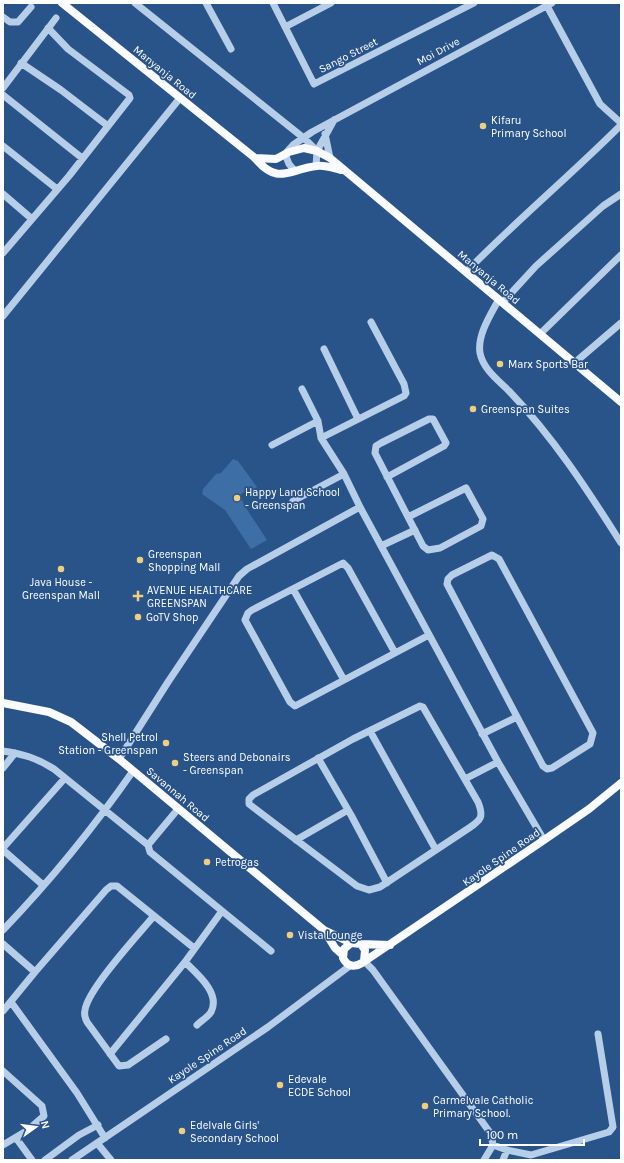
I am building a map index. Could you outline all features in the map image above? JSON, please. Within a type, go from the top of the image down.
[{"type":"main road","name":"Manyanja Road","points":[[62,3],[255,158],[266,170],[275,174],[287,174],[316,166],[342,170]]},
{"type":"main road","name":"Manyanja Road","points":[[255,158],[271,159],[301,149],[317,151],[330,158],[342,170],[621,402]]},
{"type":"main road","name":"Savannah Road","points":[[3,703],[38,709],[60,715],[82,730],[119,759],[324,930],[351,943]]},
{"type":"main road","name":"Kayole Spine Road","points":[[364,961],[390,945],[589,809],[621,783]]},
{"type":"main road","name":"Savannah Road","points":[[324,930],[335,948],[343,955]]},
{"type":"main road","points":[[360,944],[365,950],[364,961],[358,965],[351,966],[345,961],[343,955],[344,949],[351,943],[390,945]]},
{"type":"street","points":[[135,3],[317,151]]},
{"type":"street","points":[[206,3],[231,49]]},
{"type":"street","name":"Sango Street","points":[[273,3],[314,84],[474,3]]},
{"type":"street","points":[[285,27],[328,4]]},
{"type":"street","points":[[466,272],[502,235],[588,158],[621,124],[600,104],[550,4]]},
{"type":"street","name":"Moi Drive","points":[[285,154],[293,145],[334,120],[550,4]]},
{"type":"street","points":[[4,20],[18,22],[31,7]]},
{"type":"street","points":[[4,82],[21,63],[56,18]]},
{"type":"street","points":[[3,252],[57,189],[128,101],[129,95],[68,48],[48,28]]},
{"type":"street","points":[[21,63],[108,126]]},
{"type":"street","points":[[3,94],[82,158]]},
{"type":"street","points":[[3,316],[180,98]]},
{"type":"street","points":[[316,166],[317,151],[334,120]]},
{"type":"street","points":[[325,134],[330,158]]},
{"type":"street","points":[[3,146],[57,189]]},
{"type":"street","points":[[285,154],[289,164],[295,171]]},
{"type":"street","points":[[3,194],[32,219]]},
{"type":"street","points":[[621,194],[603,206],[536,266],[501,301],[482,335],[480,351],[482,361],[488,370],[521,404],[559,448],[621,543]]},
{"type":"street","points":[[540,334],[621,255]]},
{"type":"street","points":[[321,438],[404,396],[406,393],[404,384],[371,322]]},
{"type":"street","points":[[579,360],[621,323]]},
{"type":"street","points":[[324,349],[358,419]]},
{"type":"street","points":[[302,389],[318,421],[321,438],[344,474],[360,507],[482,734],[544,840]]},
{"type":"street","points":[[387,477],[444,446],[446,443],[433,419],[429,419],[376,446],[375,453],[387,477],[423,546],[428,550],[440,548],[481,526],[483,519],[466,488],[408,517]]},
{"type":"street","points":[[272,445],[318,421]]},
{"type":"street","points":[[293,501],[344,474]]},
{"type":"street","points":[[119,759],[238,576],[247,569],[360,507]]},
{"type":"street","points":[[381,546],[415,530]]},
{"type":"street","points":[[492,555],[499,559],[593,733],[593,738],[590,744],[552,768],[547,768],[543,766],[517,716],[447,584],[448,579],[452,575],[492,555]]},
{"type":"street","points":[[394,651],[348,568],[343,563],[248,613],[245,620],[290,702],[295,706],[394,651],[428,634]]},
{"type":"street","points":[[293,589],[344,680]]},
{"type":"street","points":[[416,707],[423,707],[482,811],[478,822],[387,883],[374,890],[368,890],[357,886],[249,804],[249,799],[318,758],[370,731],[416,707]]},
{"type":"street","points":[[482,734],[517,716]]},
{"type":"street","points":[[370,731],[436,850]]},
{"type":"street","points":[[3,751],[38,759],[65,778],[148,845],[150,852],[271,951]]},
{"type":"street","points":[[3,768],[15,753]]},
{"type":"street","points":[[318,758],[387,883]]},
{"type":"street","points":[[465,779],[498,762]]},
{"type":"street","points":[[3,930],[105,811],[132,771]]},
{"type":"street","points":[[43,885],[3,849],[65,778]]},
{"type":"street","points":[[148,845],[178,808]]},
{"type":"street","points":[[296,840],[348,810]]},
{"type":"street","points":[[3,1011],[35,972],[111,886],[117,886],[153,917],[194,948]]},
{"type":"street","points":[[110,1054],[185,962],[222,911]]},
{"type":"street","points":[[153,917],[98,983],[92,992],[85,1009],[87,1022],[119,1066],[124,1066],[166,1039]]},
{"type":"street","points":[[3,944],[35,972]]},
{"type":"street","points":[[364,961],[374,970],[491,1134],[493,1145],[484,1160]]},
{"type":"street","points":[[185,962],[211,991],[213,998],[210,1013],[197,1025]]},
{"type":"street","name":"Kayole Spine Road","points":[[72,1160],[268,1027],[351,966]]},
{"type":"street","points":[[11,1002],[61,1069],[105,1138]]},
{"type":"street","points":[[531,1155],[605,1134],[613,1127],[598,1034]]},
{"type":"street","points":[[3,1071],[37,1101],[44,1112],[42,1119],[16,1138],[3,1145]]},
{"type":"street","points":[[45,1160],[78,1135],[98,1125]]},
{"type":"street","points":[[16,1138],[32,1160]]},
{"type":"street","points":[[97,1143],[111,1160]]},
{"type":"street","points":[[493,1145],[507,1150],[531,1155],[538,1160]]},
{"type":"street","points":[[503,1160],[507,1150]]},
{"type":"shaded area","points":[[233,459],[238,461],[257,487],[253,490],[251,488],[240,495],[244,505],[267,540],[251,549],[225,510],[202,494],[203,489],[216,474],[221,473]]},
{"type":"place","name":"Kifaru Primary School","points":[[483,126]]},
{"type":"place","name":"Marx Sports Bar","points":[[500,364]]},
{"type":"place","name":"Greenspan Suites","points":[[473,409]]},
{"type":"place","name":"Happy Land School - Greenspan","points":[[237,498]]},
{"type":"place","name":"Greenspan Shopping Mall","points":[[140,560]]},
{"type":"place","name":"Java House - Greenspan Mall","points":[[61,569]]},
{"type":"place","name":"AVENUE HEALTHCARE GREENSPAN","points":[[138,596]]},
{"type":"place","name":"GoTV Shop","points":[[138,617]]},
{"type":"place","name":"Shell Petrol Station - Greenspan","points":[[166,743]]},
{"type":"place","name":"Steers and Debonairs - Greenspan","points":[[175,763]]},
{"type":"place","name":"Petrogas","points":[[207,862]]},
{"type":"place","name":"Vista Lounge","points":[[290,935]]},
{"type":"place","name":"Edevale ECDE School","points":[[280,1085]]},
{"type":"place","name":"Carmelvale Catholic Primary School.","points":[[425,1106]]},
{"type":"place","name":"Edelvale Girls' Secondary School","points":[[182,1131]]}]
